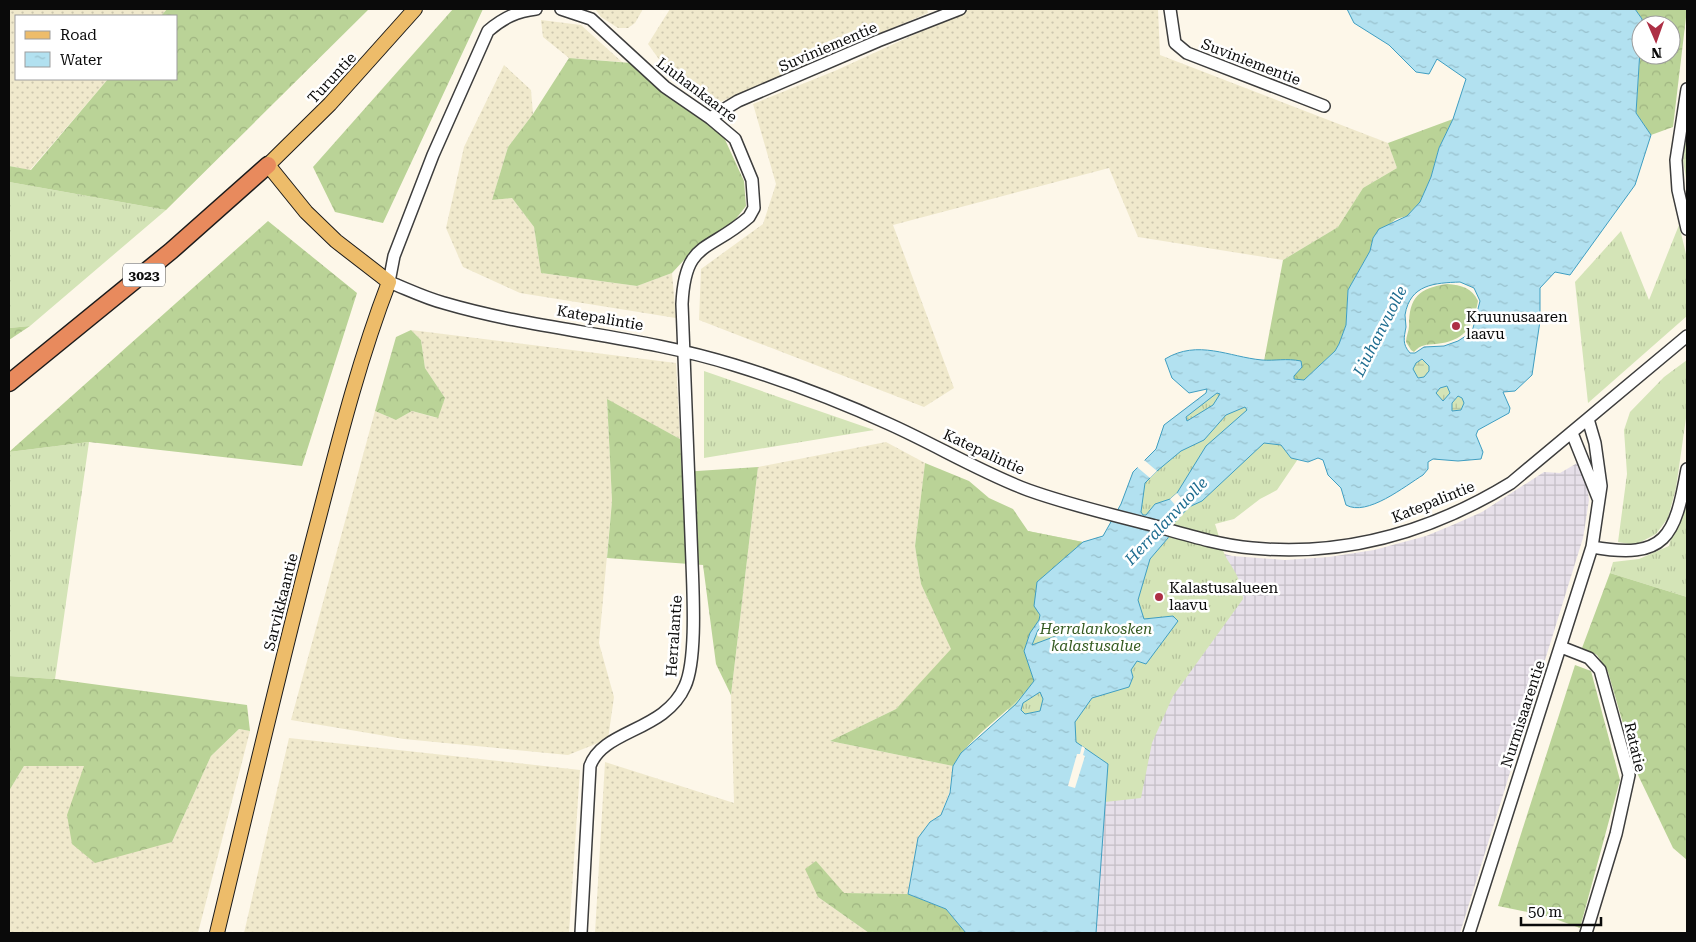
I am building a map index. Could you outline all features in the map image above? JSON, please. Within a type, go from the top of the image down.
[{"type":"highway","name":"3023","points":[[9,384],[171,251],[268,165]]},
{"type":"main road","name":"Turuntie","points":[[268,165],[330,104],[416,9]]},
{"type":"main road","name":"Katepalintie","points":[[268,165],[306,212],[336,241],[389,282]]},
{"type":"main road","name":"Sarvikkaantie","points":[[217,933],[292,621],[344,421],[372,328],[389,282]]},
{"type":"street","points":[[389,282],[394,256],[429,164],[488,31],[500,21],[514,14],[536,9]]},
{"type":"street","name":"Liuhankaarre","points":[[561,9],[591,19],[665,87],[710,118],[735,139],[746,160],[752,180],[754,208],[749,217],[696,253],[688,264],[683,282],[682,304],[685,352]]},
{"type":"street","name":"Suviniementie","points":[[710,118],[738,101],[878,41],[960,9]]},
{"type":"street","name":"Suviniementie","points":[[1170,9],[1175,43],[1187,53],[1324,106]]},
{"type":"street","points":[[1687,89],[1676,160],[1678,190],[1687,229]]},
{"type":"street","name":"Katepalintie","points":[[389,282],[451,305],[685,352],[731,364],[783,381],[889,424],[1026,490],[1198,538],[1249,548],[1283,550],[1342,546],[1396,536],[1422,528],[1479,503],[1511,483],[1683,340]]},
{"type":"street","name":"Herralantie","points":[[581,933],[590,766],[593,758],[602,747],[663,716],[677,702],[686,684],[690,659],[693,608],[685,352]]},
{"type":"street","name":"Nurmisaarentie","points":[[1469,933],[1592,548],[1601,486],[1595,443],[1588,419]]},
{"type":"street","points":[[1572,433],[1600,502]]},
{"type":"street","points":[[1592,548],[1624,552],[1640,551],[1654,545],[1672,526],[1681,506],[1687,469]]},
{"type":"street","name":"Ratatie","points":[[1561,647],[1589,658],[1600,670],[1629,775],[1618,825],[1586,933]]},
{"type":"shaded area","points":[[9,9],[167,9],[162,15],[15,15],[15,80],[107,80],[30,170],[9,166]]},
{"type":"shaded area","points":[[595,9],[643,9],[635,23],[628,28],[618,28],[601,17]]},
{"type":"shaded area","points":[[670,9],[927,9],[928,13],[720,102],[671,76],[648,44]]},
{"type":"shaded area","points":[[970,9],[1158,9],[1160,55],[1388,143],[1397,168],[1363,188],[1338,227],[1283,260],[1138,237],[1109,168],[893,225],[954,388],[924,407],[699,320],[701,269],[763,224],[776,184],[753,104],[837,70]]},
{"type":"shaded area","points":[[541,20],[581,25],[622,62],[569,58],[543,37]]},
{"type":"shaded area","points":[[504,65],[531,90],[533,114],[508,147],[492,200],[512,198],[534,227],[541,273],[637,286],[672,273],[676,318],[520,293],[463,267],[446,228],[464,147]]},
{"type":"shaded area","points":[[411,330],[676,363],[680,439],[607,400],[612,501],[599,643],[614,697],[608,739],[568,755],[404,739],[291,720],[375,411],[396,420],[412,411],[437,418],[445,398],[425,368],[421,340]]},
{"type":"shaded area","points":[[886,442],[925,463],[915,546],[921,584],[952,649],[896,709],[830,741],[953,766],[949,793],[941,815],[930,822],[918,838],[908,894],[844,893],[818,897],[869,933],[595,933],[605,762],[734,803],[731,695],[758,467]]},
{"type":"shaded area","points":[[1579,462],[1587,485],[1589,500],[1583,538],[1460,933],[1096,933],[1092,698],[1168,538],[1232,556],[1285,560],[1329,557],[1374,550],[1426,536],[1455,524],[1482,512],[1544,472],[1560,473]]},
{"type":"shaded area","points":[[239,729],[250,731],[198,933],[9,933],[9,791],[24,766],[84,766],[172,842],[211,756]]},
{"type":"shaded area","points":[[289,738],[580,770],[569,933],[244,933]]},
{"type":"green space","points":[[167,9],[369,9],[166,210],[9,182],[9,166],[31,170],[107,80],[178,80],[178,15],[162,15]]},
{"type":"green space","points":[[453,9],[483,9],[383,223],[335,212],[313,167]]},
{"type":"green space","points":[[1635,9],[1687,9],[1681,60],[1681,15],[1639,15]]},
{"type":"green space","points":[[569,58],[631,63],[722,133],[744,181],[746,206],[731,225],[697,246],[672,273],[637,286],[541,273],[534,227],[512,198],[492,200],[508,147],[533,114]]},
{"type":"green space","points":[[1639,65],[1680,65],[1673,127],[1651,135],[1636,113]]},
{"type":"green space","points":[[1453,119],[1439,148],[1431,177],[1420,202],[1407,216],[1396,219],[1373,238],[1370,251],[1348,290],[1346,325],[1335,351],[1304,380],[1294,379],[1293,376],[1302,367],[1264,361],[1283,260],[1338,227],[1363,188],[1397,168],[1388,143]]},
{"type":"green space","points":[[1687,130],[1687,184],[1683,160]]},
{"type":"green space","points":[[9,182],[166,210],[30,326],[9,328]]},
{"type":"green space","points":[[268,221],[357,293],[302,466],[89,442],[9,452]]},
{"type":"green space","points":[[1679,225],[1687,258],[1687,316],[1588,403],[1575,282],[1621,231],[1649,300]]},
{"type":"green space","points":[[1447,284],[1466,288],[1476,297],[1478,301],[1470,326],[1466,332],[1454,340],[1424,345],[1414,352],[1406,342],[1406,338],[1409,328],[1409,316],[1414,301],[1423,291]]},
{"type":"green space","points":[[30,326],[9,340],[9,328]]},
{"type":"green space","points":[[411,330],[421,340],[425,368],[445,398],[438,418],[412,411],[396,420],[375,411],[396,337]]},
{"type":"green space","points":[[1421,360],[1427,363],[1430,369],[1427,375],[1421,378],[1415,375],[1412,369],[1415,363]]},
{"type":"green space","points":[[1687,360],[1687,411],[1676,488],[1668,518],[1656,534],[1635,545],[1618,542],[1627,474],[1624,430],[1630,412],[1664,377]]},
{"type":"green space","points":[[704,371],[874,430],[704,458]]},
{"type":"green space","points":[[1443,386],[1448,388],[1450,393],[1448,398],[1443,400],[1438,398],[1436,393],[1438,388]]},
{"type":"green space","name":"Herralankosken kalastusalue","points":[[1208,389],[1260,402],[1281,445],[1291,458],[1298,459],[1277,490],[1260,499],[1234,519],[1215,524],[1225,555],[1240,583],[1243,599],[1173,696],[1152,743],[1141,798],[1105,802],[1008,710],[1028,531],[1083,542],[1103,536],[1121,504],[1133,472],[1156,449],[1164,425],[1206,393]]},
{"type":"green space","points":[[1458,396],[1463,398],[1464,403],[1461,410],[1452,411],[1452,403]]},
{"type":"green space","points":[[607,399],[680,439],[682,472],[758,467],[731,695],[716,664],[703,565],[607,558],[612,501]]},
{"type":"green space","points":[[89,442],[55,679],[9,676],[9,452]]},
{"type":"green space","points":[[925,463],[969,481],[989,498],[1013,509],[1028,531],[1083,542],[1037,582],[1039,620],[1030,633],[1024,651],[1034,681],[1014,703],[971,743],[953,766],[830,741],[896,709],[951,649],[921,584],[915,546]]},
{"type":"green space","points":[[1687,477],[1687,597],[1610,573],[1613,562],[1639,559],[1669,546]]},
{"type":"green space","points":[[1610,573],[1687,597],[1687,860],[1673,848],[1638,775],[1608,672],[1597,655],[1582,648]]},
{"type":"green space","points":[[1575,665],[1591,671],[1620,780],[1580,928],[1547,916],[1498,906]]},
{"type":"green space","points":[[9,676],[55,679],[247,705],[250,731],[239,729],[211,756],[172,842],[95,863],[72,844],[67,815],[84,766],[24,766],[9,791]]},
{"type":"green space","points":[[816,861],[844,893],[908,894],[946,909],[966,933],[869,933],[818,897],[805,869]]},
{"type":"water","points":[[1347,9],[1635,9],[1639,15],[1631,15],[1631,65],[1639,65],[1636,113],[1651,135],[1635,185],[1570,275],[1555,272],[1540,288],[1540,321],[1532,375],[1515,391],[1503,392],[1510,408],[1509,413],[1478,430],[1476,435],[1483,452],[1481,459],[1458,461],[1433,459],[1428,462],[1428,469],[1423,475],[1386,499],[1375,504],[1355,508],[1346,505],[1341,488],[1328,475],[1323,460],[1318,458],[1308,462],[1291,458],[1281,445],[1264,443],[1202,501],[1189,507],[1172,525],[1168,538],[1150,559],[1138,600],[1144,619],[1173,616],[1178,621],[1146,664],[1137,661],[1131,670],[1133,677],[1129,687],[1092,698],[1075,722],[1076,742],[1108,764],[1096,933],[966,933],[946,909],[908,894],[918,838],[930,822],[941,815],[950,793],[953,766],[961,753],[1016,704],[1034,681],[1024,651],[1030,633],[1039,620],[1040,615],[1034,606],[1037,582],[1083,542],[1103,536],[1121,504],[1133,472],[1156,449],[1164,425],[1206,393],[1207,389],[1189,393],[1172,378],[1165,359],[1189,350],[1201,350],[1262,360],[1296,360],[1301,361],[1302,367],[1294,376],[1294,379],[1304,380],[1335,351],[1339,344],[1346,325],[1348,290],[1370,251],[1373,238],[1379,229],[1407,216],[1420,202],[1431,177],[1439,148],[1453,119],[1466,79],[1437,59],[1429,74],[1416,72],[1389,45],[1354,23]],"holes":[[[1460,282],[1474,288],[1480,301],[1472,332],[1458,341],[1444,346],[1424,347],[1415,353],[1410,353],[1404,341],[1405,315],[1412,297],[1425,287],[1442,283]],[[1422,359],[1429,366],[1429,371],[1424,377],[1418,378],[1413,369],[1416,363]],[[1447,386],[1450,393],[1443,401],[1436,393],[1440,388]],[[1217,393],[1220,394],[1213,405],[1187,421],[1186,417]],[[1458,396],[1462,398],[1464,403],[1461,410],[1452,411],[1452,403]],[[1245,407],[1247,410],[1206,446],[1177,493],[1170,499],[1155,504],[1146,515],[1143,515],[1141,512],[1145,483],[1181,451],[1204,440],[1226,415]],[[1050,620],[1054,625],[1056,636],[1032,645],[1038,630]],[[1040,692],[1043,699],[1040,711],[1025,714],[1021,710],[1023,703]]]},
{"type":"pier","points":[[1144,460],[1157,471],[1150,478],[1137,467]]},
{"type":"pier","points":[[1177,493],[1189,507],[1182,513],[1170,499]]},
{"type":"pier","points":[[1082,746],[1085,748],[1083,755],[1085,756],[1075,788],[1068,786],[1077,754],[1080,754]]},
{"type":"place","name":"Kruunusaaren laavu","points":[[1456,326]]},
{"type":"place","name":"Kalastusalueen laavu","points":[[1159,597]]},
{"type":"water label","name":"Liuhanvuolle","points":[[1380,331]]},
{"type":"water label","name":"Herralanvuolle","points":[[1166,521]]}]
